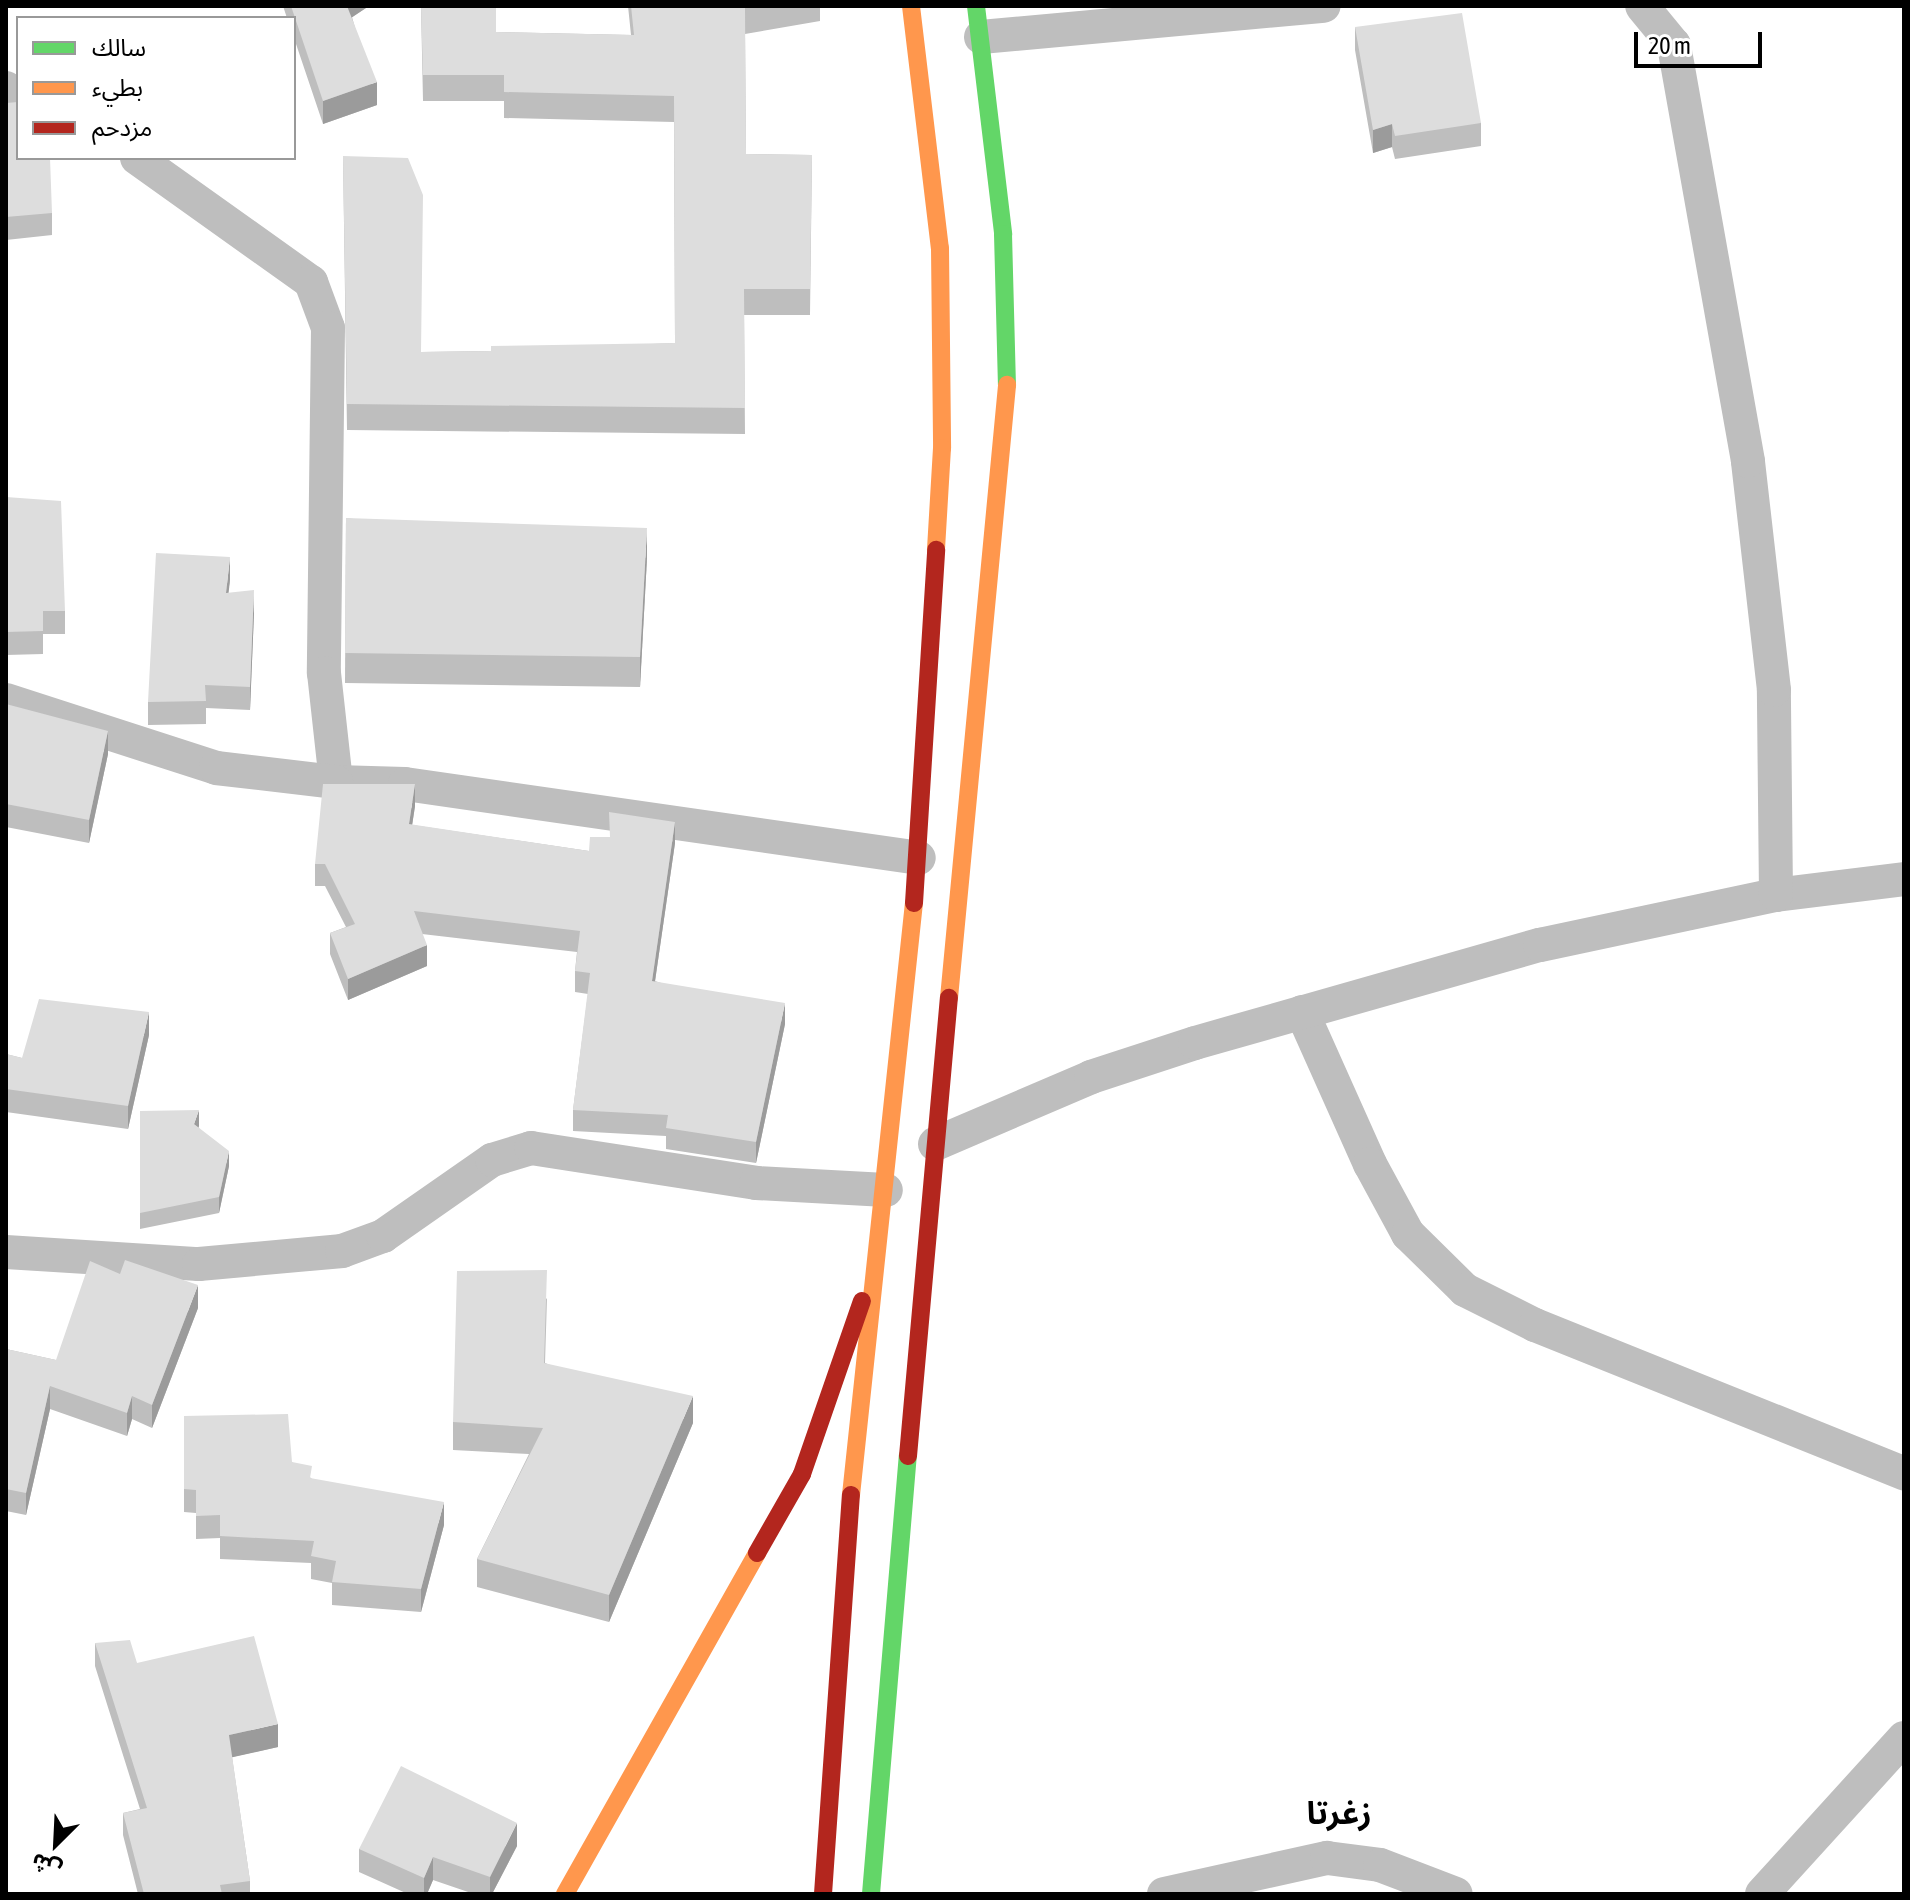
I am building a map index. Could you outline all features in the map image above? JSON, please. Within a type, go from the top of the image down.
[{"type":"main road","points":[[823,1894],[864,1506],[879,1245],[919,858],[942,448],[944,325],[911,6]]},
{"type":"main road","points":[[871,1894],[935,1144],[1007,400],[1003,234],[978,22]]},
{"type":"main road","points":[[565,1894],[802,1474],[879,1245]]},
{"type":"main road","points":[[864,1506],[906,1511]]},
{"type":"street","points":[[978,22],[1324,6]]},
{"type":"street","points":[[1642,6],[1674,45],[1748,461],[1774,690],[1776,895]]},
{"type":"street","points":[[140,160],[311,282],[328,328],[324,673],[336,782]]},
{"type":"street","points":[[6,700],[216,768],[336,782],[405,784],[919,858]]},
{"type":"street","points":[[935,1144],[1091,1077],[1302,1012],[1540,945],[1776,895],[1904,879]]},
{"type":"street","points":[[1302,1012],[1370,1164],[1408,1234],[1465,1290],[1535,1325],[1904,1473]]},
{"type":"street","points":[[6,1252],[199,1264],[342,1251],[383,1236],[492,1160],[531,1148],[756,1183],[886,1190]]},
{"type":"street","points":[[1762,1894],[1904,1738]]},
{"type":"street","points":[[1164,1894],[1327,1858],[1380,1865],[1456,1894]]},
{"type":"building","points":[[291,6],[347,6],[377,82],[323,101]]},
{"type":"building","points":[[421,6],[496,6],[496,32],[634,35],[631,6],[756,6],[745,8],[746,154],[812,155],[810,289],[744,289],[745,408],[347,404],[343,156],[408,158],[423,195],[421,352],[491,351],[491,346],[675,343],[674,96],[504,92],[504,75],[423,75]]},
{"type":"building","points":[[1462,13],[1481,123],[1395,136],[1392,124],[1373,130],[1355,27]]},
{"type":"building","points":[[16,102],[16,160],[50,160],[52,213],[6,217],[6,103]]},
{"type":"building","points":[[6,497],[61,501],[65,611],[43,611],[43,631],[6,632]]},
{"type":"building","points":[[346,518],[647,528],[640,657],[345,653]]},
{"type":"building","points":[[156,553],[230,557],[226,593],[254,590],[250,687],[205,685],[206,701],[148,702]]},
{"type":"building","points":[[6,704],[108,731],[89,820],[6,804]]},
{"type":"building","points":[[323,784],[415,784],[409,824],[589,851],[590,837],[610,837],[609,812],[675,822],[652,981],[785,1003],[756,1142],[666,1128],[668,1115],[573,1110],[590,973],[575,971],[580,931],[414,911],[427,945],[348,979],[330,933],[355,924],[325,864],[315,864]]},
{"type":"building","points":[[39,999],[149,1012],[128,1106],[6,1089],[6,1054],[22,1058]]},
{"type":"building","points":[[199,1110],[194,1124],[229,1151],[219,1197],[140,1213],[140,1111]]},
{"type":"building","points":[[125,1260],[198,1285],[152,1405],[132,1396],[127,1413],[50,1386],[26,1493],[6,1489],[6,1349],[56,1360],[90,1261],[120,1274]]},
{"type":"building","points":[[547,1270],[544,1363],[693,1396],[609,1595],[477,1559],[543,1428],[453,1422],[457,1271]]},
{"type":"building","points":[[288,1414],[292,1462],[312,1466],[310,1478],[444,1502],[421,1589],[332,1582],[336,1561],[311,1556],[314,1541],[220,1536],[220,1515],[196,1516],[196,1490],[184,1489],[184,1416]]},
{"type":"building","points":[[254,1636],[278,1724],[229,1735],[250,1881],[220,1885],[222,1894],[144,1894],[123,1813],[147,1808],[95,1643],[130,1640],[137,1663]]},
{"type":"building","points":[[401,1766],[517,1823],[490,1877],[433,1857],[424,1878],[359,1849]]},
{"type":"traffic: fast","points":[[976,6],[1003,234],[1007,385]]},
{"type":"traffic: fast","points":[[871,1894],[908,1456]]},
{"type":"traffic: slow","points":[[911,6],[940,248],[942,448],[936,550]]},
{"type":"traffic: slow","points":[[949,998],[1007,385]]},
{"type":"traffic: slow","points":[[851,1495],[914,903]]},
{"type":"traffic: slow","points":[[565,1894],[757,1553]]},
{"type":"traffic: jam","points":[[914,903],[936,550]]},
{"type":"traffic: jam","points":[[908,1456],[949,998]]},
{"type":"traffic: jam","points":[[757,1553],[802,1474],[862,1301]]},
{"type":"traffic: jam","points":[[823,1894],[851,1495]]},
{"type":"district","name":"زغرتا","points":[[1339,1813]]}]
